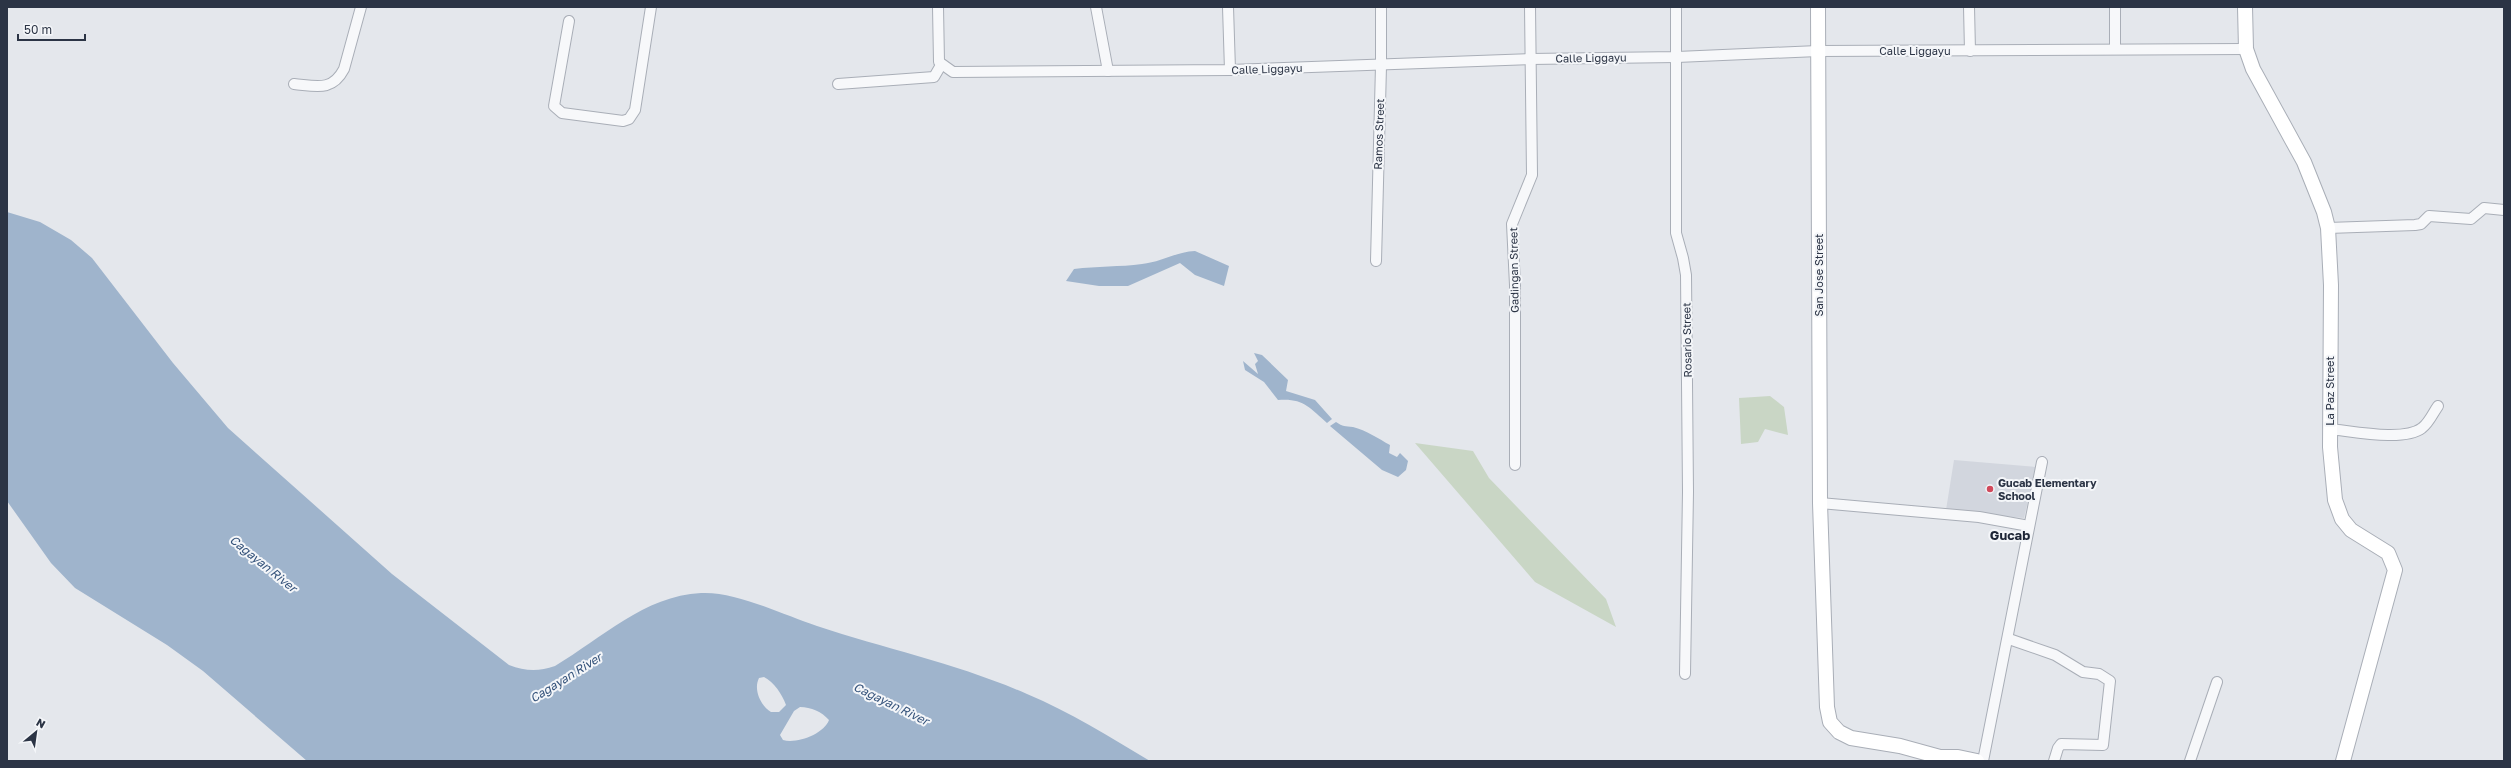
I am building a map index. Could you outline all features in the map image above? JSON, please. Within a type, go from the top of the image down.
[{"type":"street","points":[[294,84],[325,86],[340,77],[344,69],[361,7]]},
{"type":"street","points":[[569,21],[554,106],[562,113],[623,121],[630,119],[635,110],[651,7]]},
{"type":"street","points":[[838,84],[934,77],[940,64],[938,7]]},
{"type":"street","points":[[1096,7],[1108,71]]},
{"type":"street","points":[[1228,7],[1230,70]]},
{"type":"street","name":"Ramos Street","points":[[1376,261],[1382,66],[1381,7]]},
{"type":"street","name":"Gadingan Street","points":[[1515,465],[1515,285],[1512,224],[1532,175],[1530,7]]},
{"type":"street","name":"Rosario Street","points":[[1676,7],[1676,233],[1684,258],[1686,275],[1688,492],[1685,674]]},
{"type":"street","name":"San Jose Street","points":[[1818,7],[1820,503],[1824,676],[1830,722],[1839,732],[1851,738],[1900,746],[1940,757],[1958,757],[1977,761]]},
{"type":"street","points":[[1969,7],[1970,51]]},
{"type":"street","points":[[2115,7],[2115,49]]},
{"type":"street","name":"La Paz Street","points":[[2245,7],[2246,49],[2261,86],[2287,127],[2304,162],[2324,212],[2328,228],[2331,285],[2330,430],[2332,480],[2335,500],[2342,520],[2351,530],[2388,553],[2395,570],[2343,761]]},
{"type":"street","name":"Calle Liggayu","points":[[940,64],[953,72],[1230,70],[1382,66],[1530,59],[1677,57],[1818,51],[2246,49]]},
{"type":"street","points":[[2328,228],[2415,225],[2421,224],[2429,216],[2471,219],[2484,208],[2504,210]]},
{"type":"street","points":[[2330,430],[2383,434],[2414,433],[2423,428],[2438,406]]},
{"type":"street","points":[[1983,761],[2009,639],[2042,462]]},
{"type":"street","points":[[1820,503],[1979,516],[2029,526]]},
{"type":"street","points":[[2009,639],[2055,655],[2083,672],[2099,674],[2110,681],[2103,745],[2061,744],[2058,748],[2054,761]]},
{"type":"street","points":[[2190,761],[2216,682]]},
{"type":"shaded area","name":"Gucab Elementary School","points":[[1954,460],[2036,467],[2024,518],[1946,510]]},
{"type":"green space","points":[[1770,396],[1784,407],[1788,435],[1765,429],[1758,442],[1741,444],[1739,398]]},
{"type":"green space","points":[[1415,443],[1473,451],[1489,478],[1606,599],[1616,627],[1535,582]]},
{"type":"water","name":"Cagayan River","points":[[7,212],[40,222],[71,240],[92,258],[173,363],[228,428],[392,574],[509,665],[521,669],[532,670],[555,666],[624,620],[642,610],[680,596],[715,593],[744,600],[817,626],[949,665],[1001,683],[1043,701],[1074,717],[1150,761],[307,761],[203,671],[167,645],[75,588],[51,563],[7,501]],"holes":[[[764,677],[774,685],[786,705],[779,712],[771,712],[761,702],[757,683],[759,678]],[[800,707],[816,710],[829,720],[822,730],[816,734],[795,741],[783,740],[780,735],[794,711]]]},
{"type":"water","points":[[1195,251],[1229,266],[1224,286],[1195,275],[1180,263],[1128,286],[1099,286],[1066,281],[1074,269],[1142,264],[1181,253]]},
{"type":"water","points":[[1254,353],[1262,355],[1288,380],[1286,391],[1315,400],[1332,419],[1327,423],[1310,408],[1300,402],[1294,400],[1278,400],[1264,382],[1245,370],[1243,361],[1258,374],[1255,364],[1258,361]]},
{"type":"water","points":[[1336,422],[1342,426],[1363,430],[1390,445],[1389,453],[1397,457],[1400,453],[1408,461],[1406,470],[1398,477],[1382,470],[1330,426]]},
{"type":"place","name":"Gucab Elementary School","points":[[1990,489]]},
{"type":"district","name":"Gucab","points":[[2010,535]]}]
